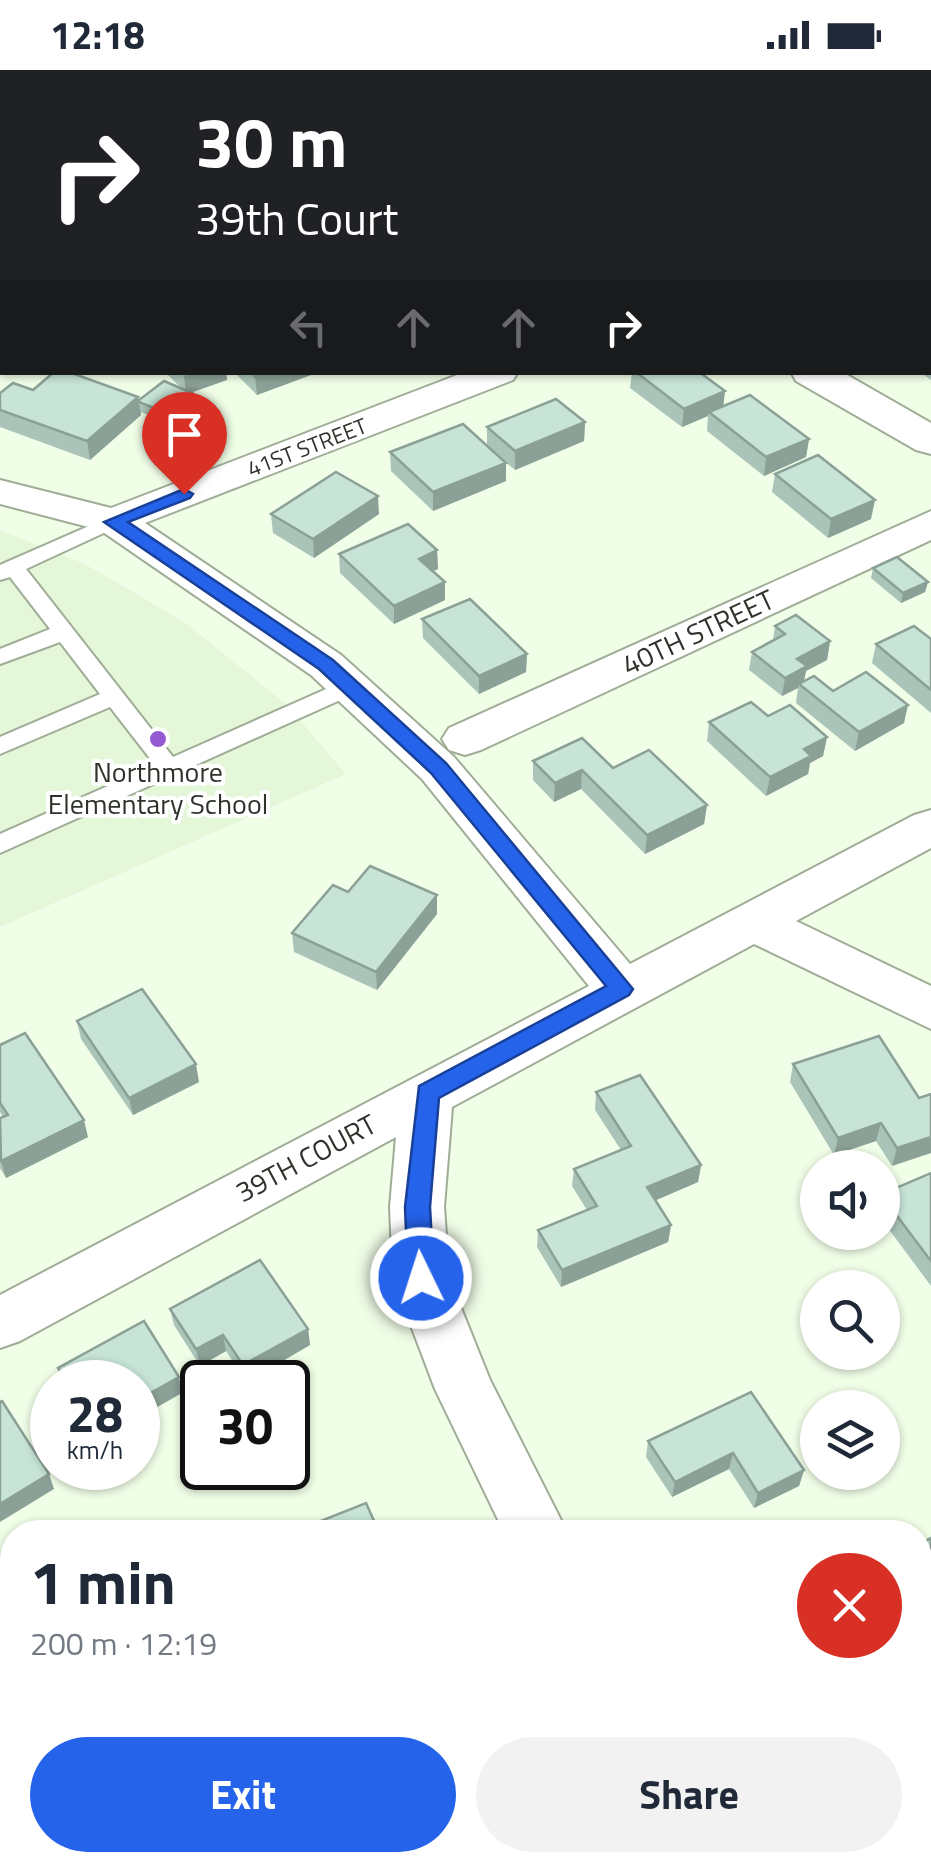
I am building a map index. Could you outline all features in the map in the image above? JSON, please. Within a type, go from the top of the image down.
[{"type":"street","name":"41ST STREET","points":[[114,522],[492,375]]},
{"type":"street","points":[[816,375],[931,442]]},
{"type":"street","points":[[0,492],[114,522],[225,593],[326,665],[438,768],[621,989]]},
{"type":"street","name":"40TH STREET","points":[[466,739],[931,524]]},
{"type":"street","name":"39TH COURT","points":[[0,1323],[931,826]]},
{"type":"street","points":[[751,921],[931,1009]]},
{"type":"street","points":[[427,1093],[417,1207],[421,1278],[464,1389],[530,1520]]},
{"type":"lane","points":[[114,522],[7,570],[64,632],[170,768]]},
{"type":"lane","points":[[0,657],[64,632]]},
{"type":"lane","points":[[0,844],[350,687]]},
{"type":"lane","points":[[0,746],[114,697]]},
{"type":"shaded area","name":"Northmore Elementary School","points":[[0,530],[83,563],[183,621],[286,704],[346,774],[0,927]]},
{"type":"building","points":[[50,375],[77,375],[138,397],[87,441],[0,410],[0,393],[13,383],[33,390]]},
{"type":"building","points":[[640,375],[703,375],[725,391],[684,409]]},
{"type":"building","points":[[164,381],[192,393],[166,413],[139,402],[139,400]]},
{"type":"building","points":[[750,395],[809,439],[766,457],[709,412]]},
{"type":"building","points":[[556,399],[585,422],[515,451],[487,427]]},
{"type":"building","points":[[463,424],[506,463],[433,492],[390,452]]},
{"type":"building","points":[[818,455],[875,500],[831,519],[775,474]]},
{"type":"building","points":[[336,472],[378,496],[313,539],[271,514]]},
{"type":"building","points":[[408,524],[437,550],[419,559],[445,582],[394,606],[339,554]]},
{"type":"building","points":[[897,557],[928,582],[903,593],[873,568]]},
{"type":"building","points":[[470,599],[527,654],[479,676],[422,619]]},
{"type":"building","points":[[796,615],[830,641],[797,659],[807,666],[785,678],[752,652],[785,634],[775,626]]},
{"type":"building","points":[[914,626],[931,639],[931,690],[876,644]]},
{"type":"building","points":[[866,672],[908,705],[859,732],[799,684],[814,676],[833,691]]},
{"type":"building","points":[[751,702],[768,716],[790,705],[827,737],[804,749],[811,756],[770,777],[709,722]]},
{"type":"building","points":[[582,738],[613,768],[649,750],[707,805],[647,835],[582,770],[555,783],[533,761]]},
{"type":"building","points":[[370,866],[437,895],[376,972],[292,933],[333,885],[348,892]]},
{"type":"building","points":[[142,989],[196,1064],[129,1098],[77,1021]]},
{"type":"building","points":[[25,1033],[84,1120],[1,1161],[0,1118],[8,1115],[0,1103],[0,1045]]},
{"type":"building","points":[[879,1036],[919,1098],[931,1094],[931,1137],[897,1148],[881,1123],[838,1138],[793,1064]]},
{"type":"building","points":[[640,1075],[701,1165],[647,1187],[671,1225],[562,1270],[538,1230],[597,1206],[574,1169],[631,1146],[596,1092]]},
{"type":"building","points":[[931,1173],[931,1261],[900,1220],[900,1186]]},
{"type":"building","points":[[260,1260],[308,1329],[252,1360],[240,1360],[223,1335],[196,1349],[170,1309]]},
{"type":"building","points":[[144,1321],[179,1377],[160,1388],[160,1360],[73,1360]]},
{"type":"building","points":[[751,1392],[800,1464],[800,1472],[758,1493],[733,1453],[675,1482],[648,1441]]},
{"type":"building","points":[[0,1402],[30,1444],[30,1486],[0,1504]]},
{"type":"building","points":[[366,1503],[374,1520],[323,1520]]},
{"type":"place","name":"Northmore Elementary School","points":[[158,739]]},
{"type":"route","points":[[184,494],[114,522],[225,593],[326,665],[438,768],[621,989],[427,1093],[417,1207],[421,1278]]}]
